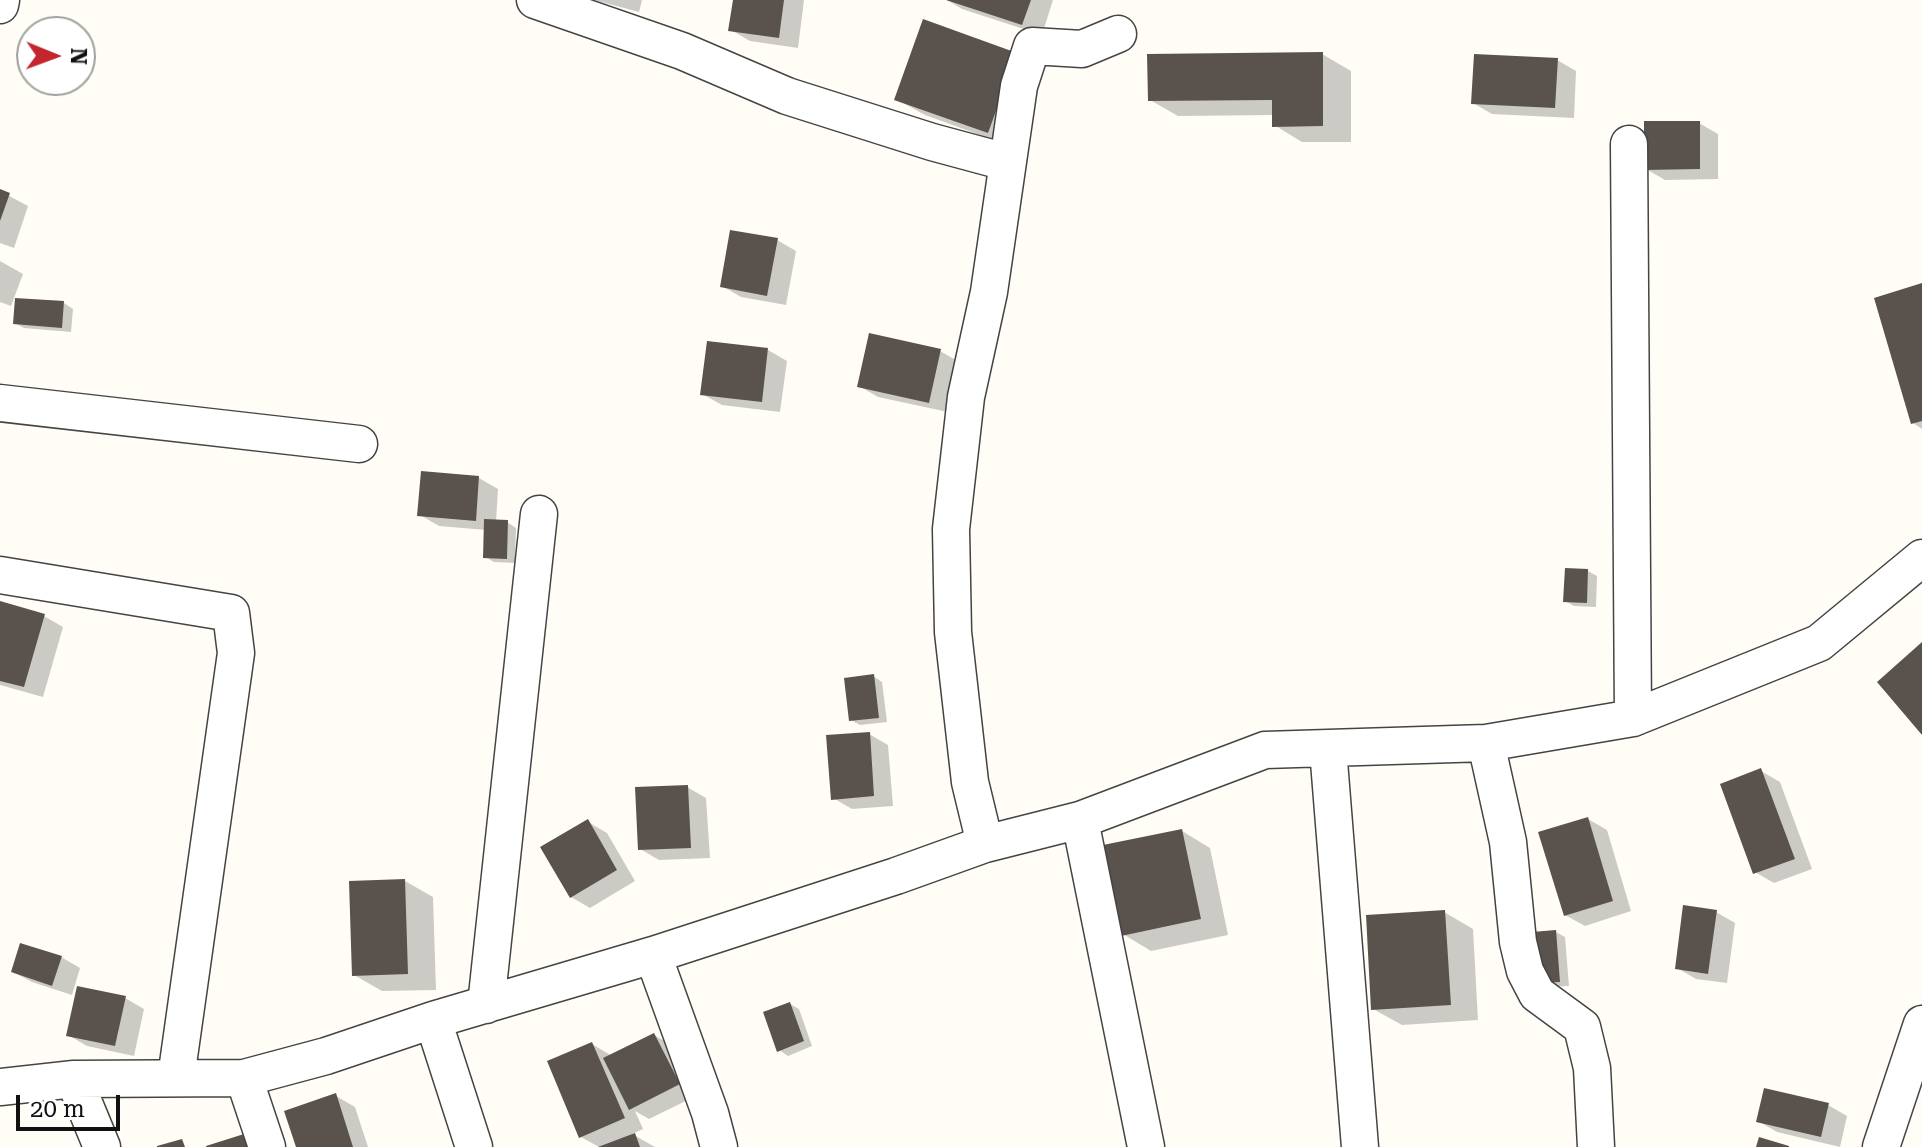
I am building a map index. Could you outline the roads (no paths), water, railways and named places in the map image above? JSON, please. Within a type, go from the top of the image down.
[{"type":"street","points":[[535,0],[682,51],[787,96],[1006,162]]},
{"type":"street","points":[[985,844],[970,782],[953,632],[951,529],[966,397],[989,292],[1019,86],[1032,46],[1082,49],[1118,34]]},
{"type":"street","points":[[1629,144],[1633,718]]},
{"type":"street","points":[[0,403],[359,444]]},
{"type":"street","points":[[486,1005],[539,514]]},
{"type":"street","points":[[0,1087],[74,1079],[244,1078],[326,1056],[433,1020],[653,955],[985,844],[1080,820],[1265,750],[1486,743],[1633,718],[1819,643],[1922,558]]},
{"type":"street","points":[[0,575],[231,613],[236,653],[176,1078]]},
{"type":"street","points":[[1486,743],[1508,842],[1518,942],[1525,971],[1537,994],[1582,1027],[1592,1068],[1596,1147]]},
{"type":"street","points":[[1328,749],[1360,1147]]},
{"type":"street","points":[[1080,820],[1146,1147]]},
{"type":"street","points":[[653,955],[710,1113],[719,1147]]},
{"type":"street","points":[[433,1020],[474,1147]]},
{"type":"street","points":[[1881,1147],[1922,1024]]},
{"type":"street","points":[[244,1078],[267,1147]]},
{"type":"street","points":[[74,1079],[102,1147]]}]
